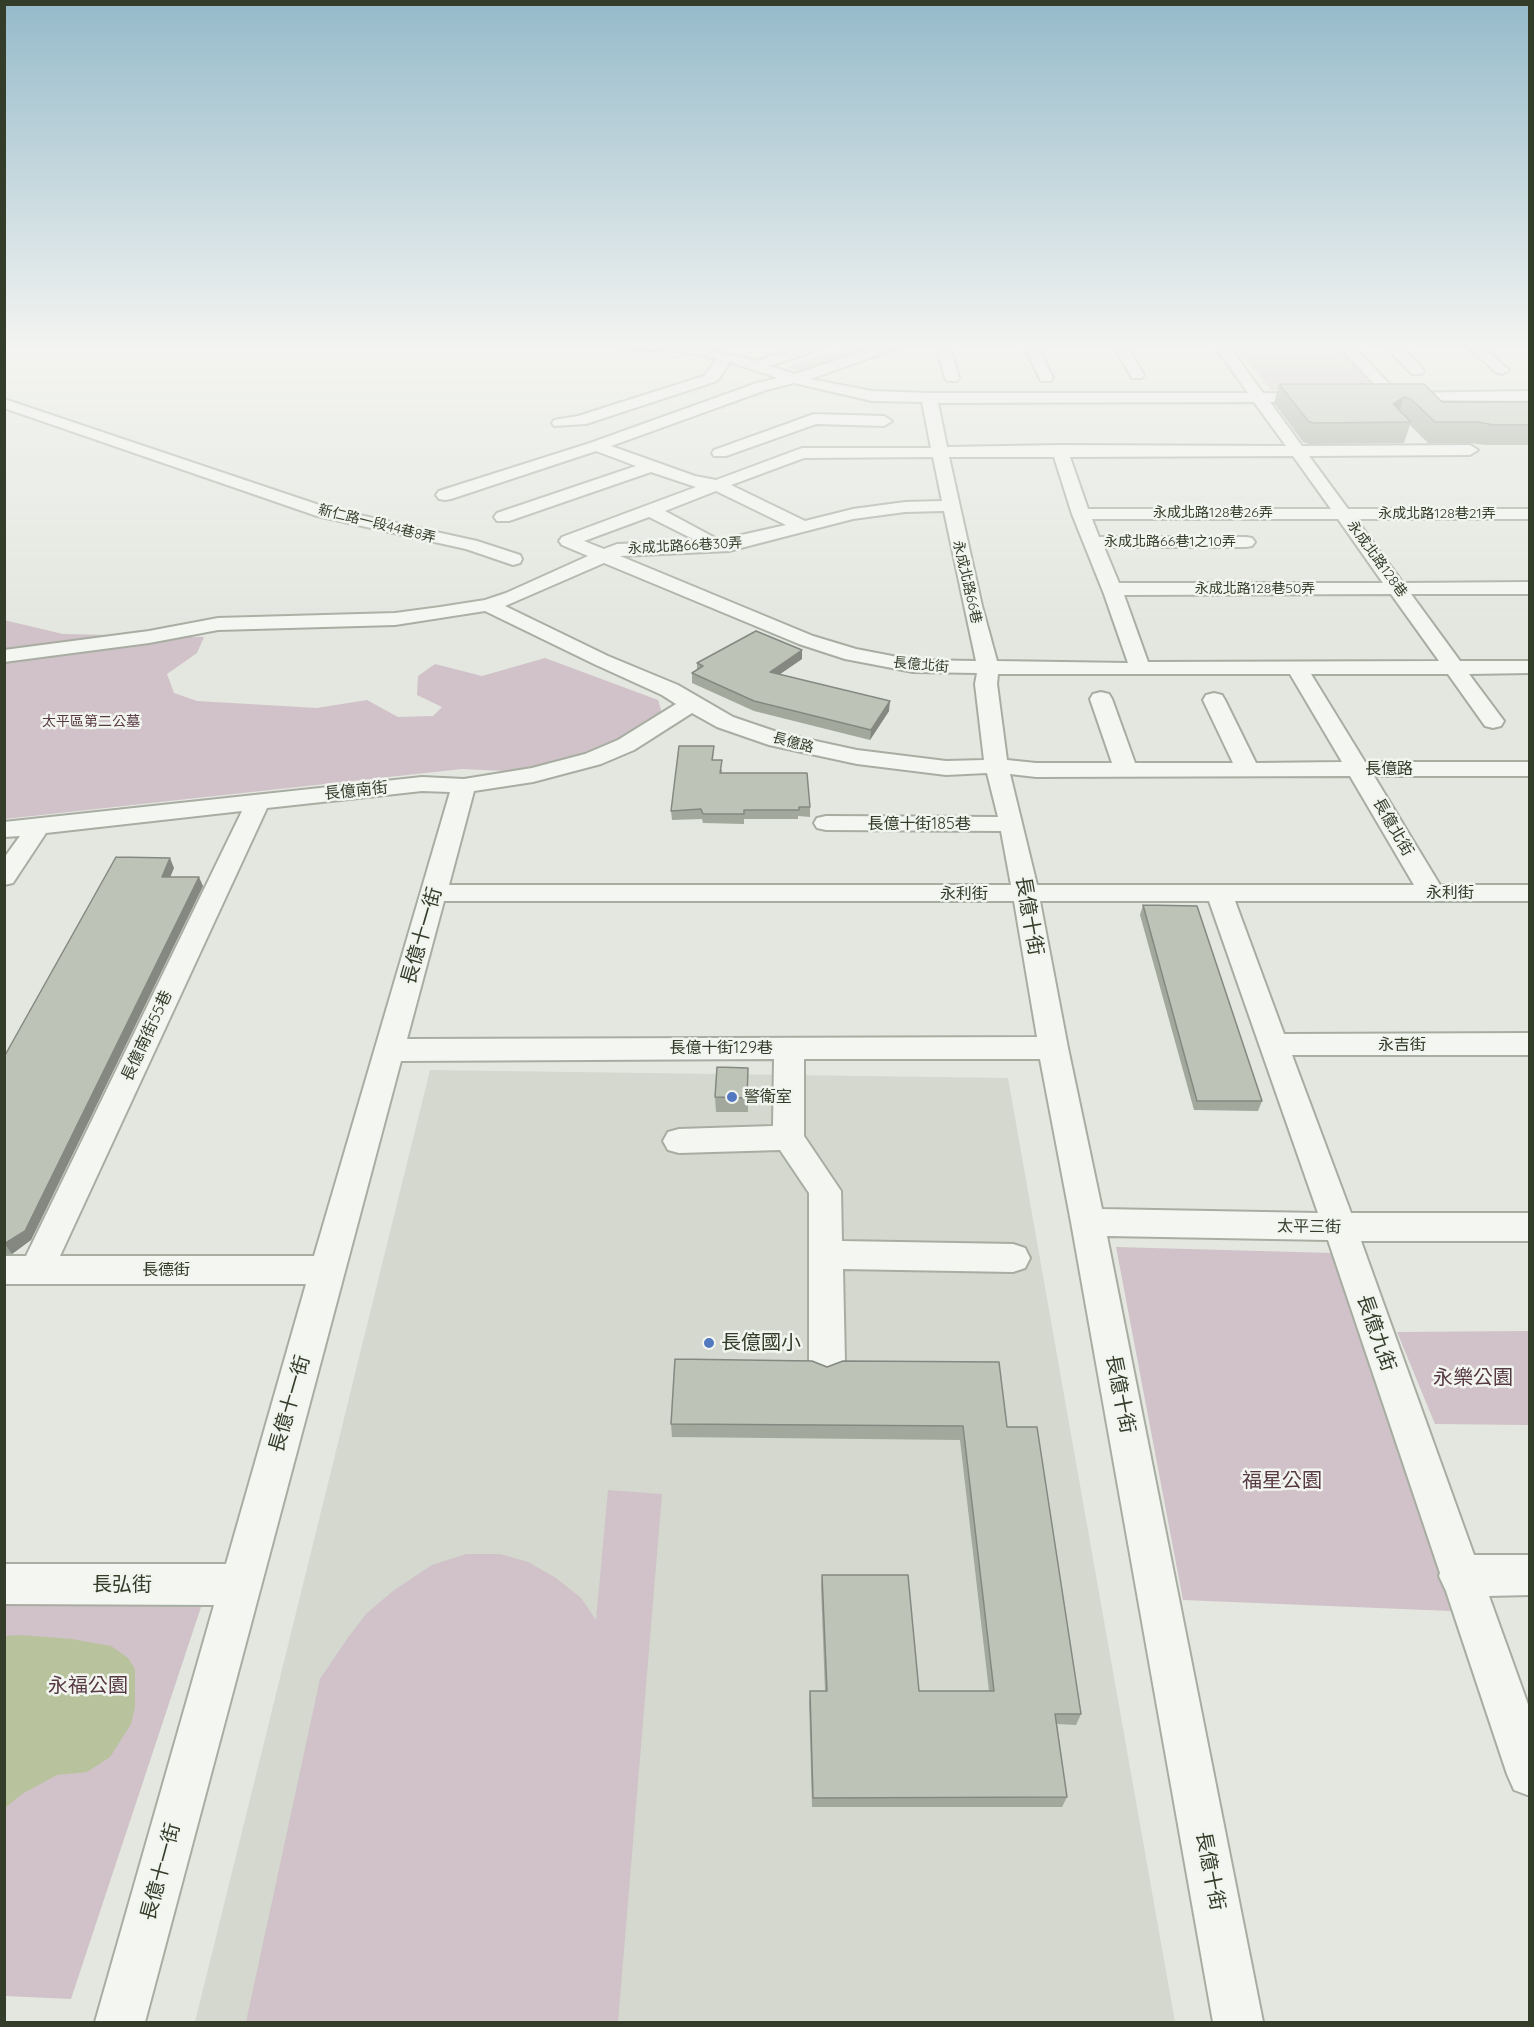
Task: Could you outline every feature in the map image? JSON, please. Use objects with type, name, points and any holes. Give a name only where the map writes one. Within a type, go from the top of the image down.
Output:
[{"type":"street","name":"新仁路一段44巷8弄","points":[[111,440],[323,512],[471,545],[513,559]]},
{"type":"street","points":[[445,495],[614,440]]},
{"type":"street","points":[[720,453],[756,440]]},
{"type":"street","points":[[789,440],[820,453]]},
{"type":"street","name":"永成北路66巷","points":[[939,440],[951,506],[988,668],[986,684],[996,766]]},
{"type":"street","name":"永成北路128巷","points":[[1291,440],[1493,721]]},
{"type":"street","points":[[1412,440],[1420,449]]},
{"type":"street","points":[[596,446],[692,481],[717,485],[804,527]]},
{"type":"street","points":[[650,510],[802,453],[941,450],[1470,450]]},
{"type":"street","name":"永成北路66巷1之10弄","points":[[1060,450],[1081,514],[1112,589],[1140,668]]},
{"type":"street","points":[[503,517],[652,466]]},
{"type":"street","name":"永成北路66巷30弄","points":[[4,656],[149,637],[218,624],[394,619],[488,605],[513,597],[617,550],[729,546],[853,514],[893,508],[951,506]]},
{"type":"street","name":"永成北路66巷30弄","points":[[650,510],[711,541]]},
{"type":"street","name":"長億北街","points":[[650,510],[568,541],[834,650],[913,666],[988,668],[1530,667]]},
{"type":"street","name":"永成北路128巷26弄","points":[[1081,514],[1344,514]]},
{"type":"street","name":"永成北路128巷21弄","points":[[1344,514],[1530,514]]},
{"type":"street","name":"永成北路66巷1之10弄","points":[[1093,542],[1246,542]]},
{"type":"street","name":"永成北路128巷50弄","points":[[1112,589],[1530,588]]},
{"type":"street","name":"長億路","points":[[488,605],[601,660],[670,690],[725,722],[777,740],[818,750],[895,763],[946,768],[996,766],[1036,770],[1530,769]]},
{"type":"street","name":"長億北街","points":[[1297,668],[1432,893]]},
{"type":"street","points":[[1101,699],[1126,770]]},
{"type":"street","points":[[1214,700],[1248,770]]},
{"type":"street","name":"長億南街","points":[[4,830],[422,784],[464,786],[533,776],[593,759],[626,745],[691,704]]},
{"type":"street","name":"長億十街","points":[[996,766],[1026,893],[1053,1047],[1238,2022]]},
{"type":"street","name":"長億十一街","points":[[120,2022],[327,1270],[464,786]]},
{"type":"street","name":"長億南街55巷","points":[[20,1270],[258,802]]},
{"type":"street","name":"長億十街185巷","points":[[826,823],[1011,824]]},
{"type":"street","points":[[4,877],[38,826]]},
{"type":"street","name":"永利街","points":[[434,893],[1530,893]]},
{"type":"street","name":"長億九街","points":[[1219,894],[1340,1227],[1459,1576],[1530,1774]]},
{"type":"street","name":"永吉街","points":[[1275,1045],[1530,1044]]},
{"type":"street","name":"長億十街129巷","points":[[389,1050],[1053,1047]]},
{"type":"street","points":[[789,1048],[788,1138],[825,1191],[826,1363]]},
{"type":"street","points":[[679,1141],[788,1138]]},
{"type":"street","name":"太平三街","points":[[1088,1222],[1340,1227],[1530,1227]]},
{"type":"street","points":[[827,1255],[1013,1258]]},
{"type":"street","name":"長德街","points":[[20,1270],[327,1270]]},
{"type":"street","points":[[1459,1576],[1530,1575]]},
{"type":"street","name":"長弘街","points":[[4,1584],[240,1585]]},
{"type":"shaded area","name":"長億國小","points":[[430,1070],[1008,1078],[1175,2022],[195,2022]]},
{"type":"shaded area","points":[[5,1636],[72,1639],[111,1646],[128,1658],[135,1669],[135,1707],[131,1724],[110,1757],[87,1772],[57,1775],[22,1794],[5,1808]]},
{"type":"green space","name":"太平區第二公墓","points":[[4,620],[63,634],[204,637],[197,653],[167,674],[174,693],[197,701],[317,708],[367,700],[398,717],[433,716],[442,707],[417,695],[418,676],[435,664],[482,676],[545,658],[658,700],[662,713],[623,738],[569,762],[527,772],[462,769],[5,819]]},
{"type":"green space","name":"福星公園","points":[[1116,1247],[1333,1253],[1451,1611],[1183,1600]]},
{"type":"green space","name":"永樂公園","points":[[1529,1331],[1529,1425],[1435,1424],[1397,1332]]},
{"type":"green space","points":[[608,1490],[662,1494],[618,2022],[246,2022],[320,1679],[349,1636],[367,1613],[393,1591],[432,1565],[466,1554],[500,1554],[528,1562],[556,1578],[581,1598],[596,1620]]},
{"type":"green space","name":"永福公園","points":[[4,1599],[201,1607],[71,1999],[5,1996]]},
{"type":"building","points":[[756,631],[802,650],[770,672],[890,701],[871,730],[754,701],[692,673],[703,666],[697,663]]},
{"type":"building","points":[[679,746],[714,746],[712,760],[722,760],[720,773],[807,773],[810,807],[799,807],[799,810],[744,810],[744,814],[703,814],[701,809],[671,811]]},
{"type":"building","points":[[116,857],[170,858],[162,877],[199,877],[25,1231],[4,1244],[4,1057]]},
{"type":"building","points":[[1143,905],[1197,906],[1262,1101],[1197,1101]]},
{"type":"building","points":[[717,1067],[748,1068],[747,1098],[715,1097]]},
{"type":"building","points":[[675,1359],[812,1361],[827,1367],[843,1361],[999,1362],[1007,1427],[1037,1427],[1081,1714],[1055,1714],[1067,1797],[813,1798],[810,1691],[827,1691],[822,1575],[908,1575],[919,1691],[994,1691],[963,1426],[671,1424]]},
{"type":"place","name":"警衛室","points":[[732,1097]]},
{"type":"place","name":"長億國小","points":[[709,1343]]}]
